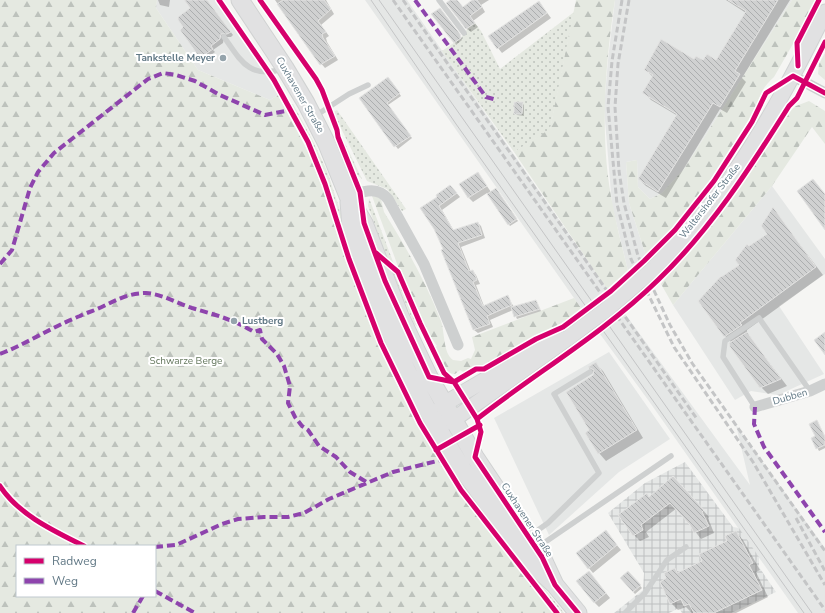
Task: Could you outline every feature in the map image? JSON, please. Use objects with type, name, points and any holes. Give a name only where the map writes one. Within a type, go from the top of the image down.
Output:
[{"type":"main road","name":"Cuxhavener Straße","points":[[240,0],[285,68],[314,117],[335,161],[348,196],[364,223],[400,316],[444,404],[496,490],[542,557],[555,585]]},
{"type":"main road","name":"Waltershofer Straße","points":[[454,420],[607,310],[651,271],[678,243],[732,176],[793,76],[825,12]]},
{"type":"main road","name":"Cuxhavener Straße","points":[[348,196],[351,227],[377,301],[407,371],[434,422],[463,470],[533,565],[555,585],[578,613]]},
{"type":"main road","name":"Waltershofer Straße","points":[[444,404],[536,350],[568,338]]},
{"type":"main road","points":[[444,404],[436,414],[434,422],[442,424],[454,420]]},
{"type":"street","points":[[793,76],[825,93]]},
{"type":"street","points":[[348,196],[372,190],[380,192],[388,199],[424,264],[458,345]]},
{"type":"street","name":"Dubben","points":[[755,407],[810,391],[825,384]]},
{"type":"lane","points":[[439,0],[464,33]]},
{"type":"lane","points":[[224,37],[245,66],[268,73],[285,68]]},
{"type":"lane","points":[[314,117],[349,94],[368,85]]},
{"type":"lane","points":[[755,407],[723,357],[725,341],[759,318],[810,391]]},
{"type":"lane","points":[[532,543],[548,523],[599,473],[554,394],[590,372]]},
{"type":"lane","points":[[532,543],[671,456]]},
{"type":"lane","points":[[625,613],[645,593],[667,560],[686,547]]},
{"type":"shaded area","name":"Tankstelle Meyer","points":[[157,0],[216,0],[249,47],[278,95],[270,100],[198,70],[156,8]]},
{"type":"shaded area","points":[[365,0],[407,0],[607,289],[750,485],[736,425],[825,548],[825,613],[798,613],[651,404],[581,308]]},
{"type":"shaded area","points":[[615,0],[792,0],[684,169],[662,193],[650,199],[638,187],[637,160],[626,162],[629,203],[646,256],[628,271],[612,205],[604,108]]},
{"type":"shaded area","points":[[772,186],[825,259],[825,274],[779,306],[824,374],[778,395],[751,391],[735,400],[673,305]]},
{"type":"shaded area","points":[[609,352],[670,439],[619,472],[549,535],[494,418]]},
{"type":"shaded area","points":[[685,462],[733,527],[739,528],[759,557],[759,567],[776,592],[731,613],[682,613],[679,608],[669,613],[614,613],[643,590],[644,573],[608,513],[645,483]]},
{"type":"green space","name":"Schwarze Berge","points":[[0,0],[157,0],[156,8],[198,70],[270,100],[278,95],[314,163],[367,313],[391,369],[444,470],[456,489],[555,613],[0,613]]},
{"type":"green space","points":[[576,0],[615,0],[606,76],[606,156],[613,206],[628,271],[607,289],[514,152],[550,129]]},
{"type":"green space","points":[[792,0],[818,0],[774,77],[764,89],[760,96],[759,104],[733,148],[686,213],[646,256],[629,203],[626,162],[637,160],[638,187],[650,199],[662,193],[684,169]]},
{"type":"green space","points":[[574,12],[550,130],[514,152],[442,51],[461,38],[468,28],[475,23],[481,31],[500,69]]},
{"type":"green space","points":[[825,53],[825,80],[818,74],[819,64]]},
{"type":"green space","points":[[809,101],[825,111],[825,144],[812,127],[772,186],[673,305],[661,284],[735,195],[788,113],[796,106]]},
{"type":"green space","points":[[290,104],[293,104],[327,171],[365,286],[438,442],[434,442],[387,346],[363,287],[320,163]]},
{"type":"green space","points":[[337,110],[406,209],[402,211],[387,189],[367,181],[333,112]]},
{"type":"green space","points":[[341,135],[362,179],[356,174],[339,136]]},
{"type":"green space","points":[[372,196],[376,196],[381,199],[384,212],[422,279],[441,321],[447,353],[453,360],[461,361],[468,358],[471,359],[475,350],[472,337],[574,298],[581,308],[577,314],[566,322],[534,337],[484,368],[475,368],[465,373],[460,370],[455,374],[447,373],[434,348],[437,346],[429,334],[427,335],[406,288]]},
{"type":"green space","points":[[369,198],[395,267],[388,261],[368,206]]},
{"type":"green space","points":[[391,268],[397,274],[421,330],[414,324]]},
{"type":"green space","points":[[483,513],[498,529],[564,613],[559,613],[481,515]]},
{"type":"building","points":[[184,0],[207,0],[231,32],[221,34],[220,39],[211,46],[213,49],[200,58],[180,30],[183,27],[178,20],[178,17],[190,8]]},
{"type":"building","points":[[283,0],[324,0],[331,9],[318,21],[326,32],[322,34],[323,38],[335,56],[320,65],[277,4]]},
{"type":"building","points":[[450,0],[457,0],[463,7],[472,0],[477,0],[482,7],[470,16],[475,23],[466,29],[446,3]]},
{"type":"building","points":[[728,0],[778,0],[735,71],[740,74],[720,107],[713,103],[658,192],[638,179],[677,114],[642,93],[653,75],[644,70],[661,39],[694,59],[696,56],[703,60],[707,54],[716,60],[746,11]]},
{"type":"building","points":[[539,1],[547,13],[497,49],[488,36]]},
{"type":"building","points":[[440,8],[460,34],[461,38],[454,43],[431,14]]},
{"type":"building","points":[[388,77],[400,93],[387,103],[411,136],[394,147],[359,98]]},
{"type":"building","points":[[514,102],[523,102],[522,114],[514,114]]},
{"type":"building","points":[[478,172],[487,186],[468,198],[459,184]]},
{"type":"building","points":[[813,179],[825,194],[825,230],[797,191]]},
{"type":"building","points":[[450,185],[457,193],[439,206],[453,230],[478,222],[482,235],[458,243],[469,271],[473,270],[477,280],[473,282],[483,306],[508,295],[512,305],[487,316],[490,324],[473,330],[441,250],[443,249],[434,229],[420,208],[437,197],[436,195]]},
{"type":"building","points":[[496,188],[517,219],[508,225],[487,194]]},
{"type":"building","points":[[773,207],[816,267],[740,323],[742,325],[724,337],[698,301],[721,276],[739,265],[735,260],[747,244],[749,246],[767,234],[761,226]]},
{"type":"building","points":[[536,300],[540,309],[514,317],[511,307]]},
{"type":"building","points":[[747,332],[781,379],[760,388],[730,347],[729,343]]},
{"type":"building","points":[[825,332],[825,355],[814,340]]},
{"type":"building","points":[[596,362],[637,430],[598,454],[585,433],[589,430],[566,392],[593,375],[594,370],[588,367]]},
{"type":"building","points":[[817,420],[825,437],[825,445],[816,449],[811,438],[815,436],[809,424]]},
{"type":"building","points":[[673,476],[704,510],[702,512],[709,526],[694,533],[690,525],[670,503],[641,525],[643,530],[633,536],[618,515],[647,493],[649,497]]},
{"type":"building","points":[[606,530],[617,545],[588,569],[576,553]]},
{"type":"building","points":[[736,531],[753,563],[749,565],[762,590],[714,613],[694,613],[689,604],[684,606],[681,599],[670,604],[660,582],[666,578],[664,573],[675,568],[677,573],[702,561],[699,554],[727,541],[725,536]]},
{"type":"building","points":[[589,571],[606,593],[594,603],[576,581]]},
{"type":"building","points":[[628,571],[641,585],[633,592],[620,578]]},
{"type":"tram line","points":[[371,0],[456,124],[804,613]]},
{"type":"tram line","points":[[379,0],[812,613]]},
{"type":"railway","points":[[393,0],[825,610]]},
{"type":"railway","points":[[403,0],[697,419]]},
{"type":"railway","points":[[622,0],[612,61],[608,107],[617,204],[631,259],[674,347],[753,462],[825,585]]},
{"type":"railway","points":[[629,0],[618,64],[615,107],[619,171],[624,203],[638,256],[670,325],[692,363],[825,551]]},
{"type":"railway","points":[[796,518],[825,571]]},
{"type":"marked path","points":[[415,0],[486,97],[497,100]]},
{"type":"marked path","points":[[0,264],[12,250],[30,188],[38,172],[54,153],[148,79],[163,73],[176,75],[195,81],[220,95],[265,115],[290,110]]},
{"type":"marked path","points":[[0,354],[120,298],[139,293],[158,295],[232,321],[254,332],[260,330],[262,339],[277,354],[284,366],[290,386],[288,403],[295,417],[302,426],[308,430],[319,446],[336,457],[350,472],[368,483]]},
{"type":"marked path","points":[[755,407],[754,424],[764,447],[825,532]]},
{"type":"marked path","points":[[156,547],[176,545],[222,524],[238,519],[288,517],[304,513],[329,499],[393,472],[441,460]]},
{"type":"marked path","points":[[156,592],[195,613]]},
{"type":"marked path","points":[[133,613],[142,597]]},
{"type":"cycle path","points":[[219,0],[274,80],[308,142],[325,184],[349,259],[381,343],[420,423],[461,490],[557,613]]},
{"type":"cycle path","points":[[260,0],[316,79],[322,90],[337,130],[338,137],[360,192],[364,223],[385,281],[429,377],[454,382],[476,369],[484,369],[536,339],[563,327],[611,291],[644,261],[675,230],[714,181],[752,122],[766,93],[793,76],[825,93]]},
{"type":"cycle path","points":[[798,66],[797,43],[819,0]]},
{"type":"cycle path","points":[[477,419],[593,335],[637,299],[677,260],[729,197],[789,106],[797,98],[825,42]]},
{"type":"cycle path","points":[[376,253],[398,272],[444,373],[454,382],[477,419],[481,432],[475,457],[542,557],[555,585],[578,613]]},
{"type":"cycle path","points":[[436,450],[480,425]]},
{"type":"cycle path","points":[[0,486],[17,506],[27,514],[49,528],[82,545]]},
{"type":"place","name":"Tankstelle Meyer","points":[[223,58]]},
{"type":"place","name":"Lustberg","points":[[234,321]]}]
